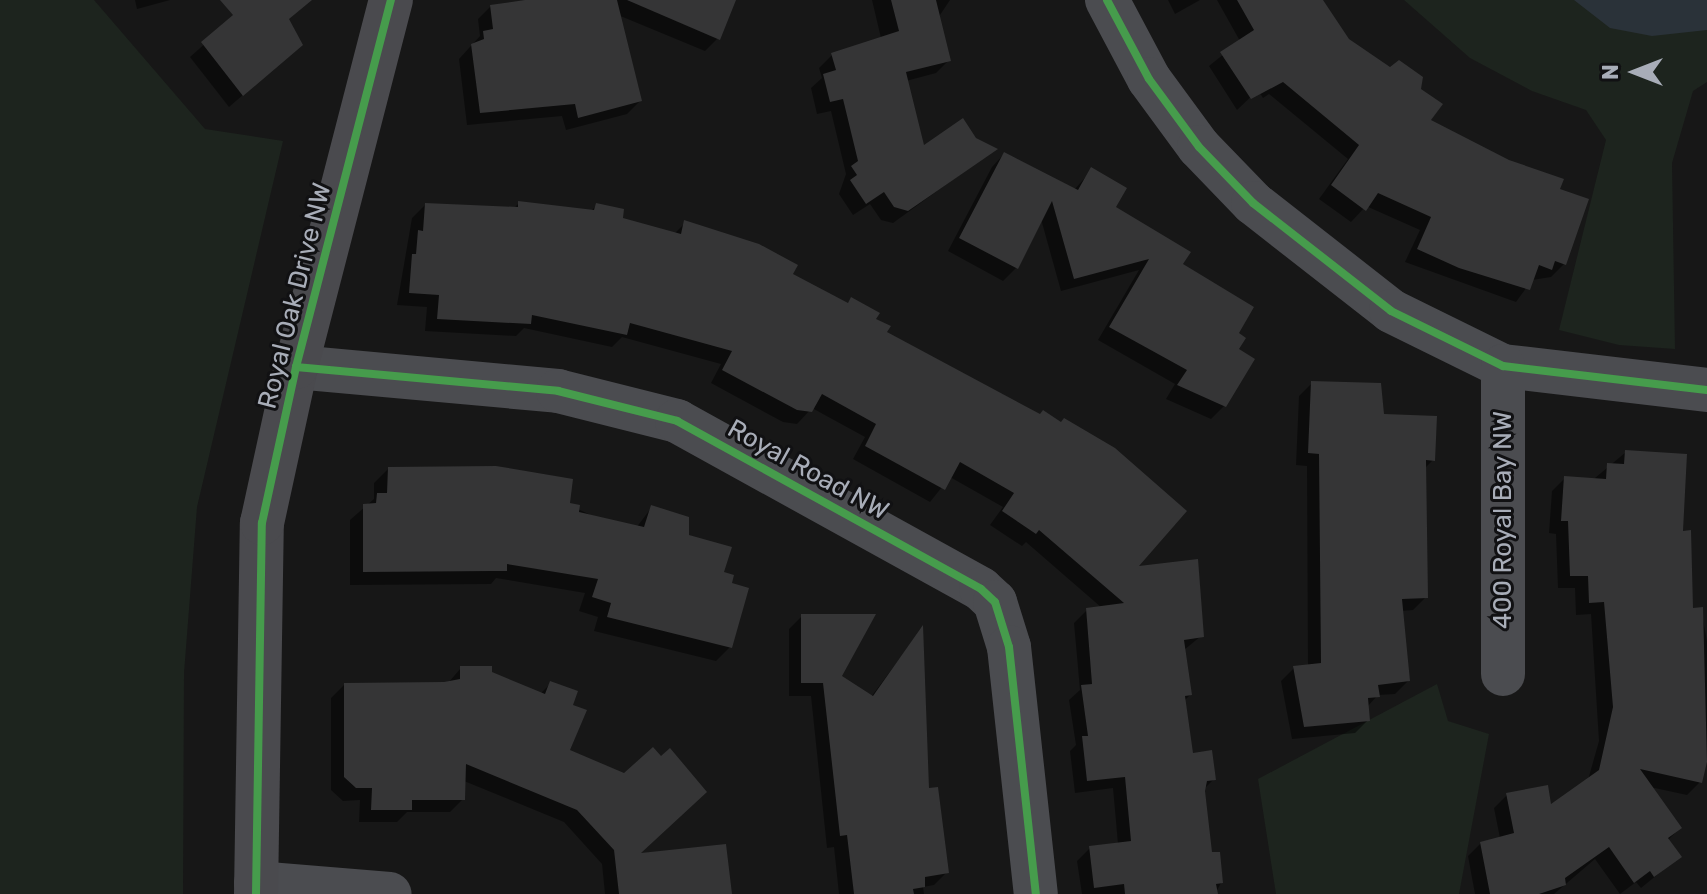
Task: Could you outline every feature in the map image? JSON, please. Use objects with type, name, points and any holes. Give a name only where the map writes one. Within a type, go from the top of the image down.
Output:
[{"type":"street","name":"Royal Oak Drive NW","points":[[256,888],[262,523],[296,367],[391,0]]},
{"type":"street","points":[[1107,0],[1149,79],[1199,147],[1253,203],[1391,311],[1503,366],[1707,390]]},
{"type":"street","name":"400 Royal Bay NW","points":[[1503,366],[1503,674]]},
{"type":"street","name":"Royal Road NW","points":[[296,367],[558,391],[677,421],[981,589],[995,602],[1009,647],[1036,894]]},
{"type":"street","points":[[256,888],[390,894]]},
{"type":"shaded area","points":[[0,0],[94,0],[205,129],[283,141],[197,507],[184,673],[183,894],[0,894]]},
{"type":"shaded area","points":[[1404,0],[1707,0],[1707,82],[1693,91],[1672,163],[1675,349],[1619,345],[1559,330],[1606,140],[1586,110],[1532,91],[1470,58]]},
{"type":"shaded area","points":[[1574,0],[1707,0],[1707,30],[1652,36],[1610,28]]},
{"type":"shaded area","points":[[1437,684],[1448,721],[1489,734],[1459,894],[1276,894],[1258,779]]},
{"type":"building","points":[[220,0],[312,0],[289,19],[303,45],[243,96],[201,42],[233,15]]},
{"type":"building","points":[[525,0],[617,0],[642,101],[578,118],[575,104],[480,113],[471,44],[484,39],[483,31],[493,29],[490,5]]},
{"type":"building","points":[[627,0],[736,0],[720,40]]},
{"type":"building","points":[[891,0],[936,0],[951,61],[906,72],[924,145],[963,118],[976,138],[998,149],[908,211],[894,207],[884,192],[866,204],[850,180],[857,175],[851,166],[858,161],[843,99],[830,102],[823,74],[836,70],[831,53],[899,31]]},
{"type":"building","points":[[1237,0],[1323,0],[1349,39],[1390,67],[1399,60],[1423,77],[1421,89],[1443,104],[1431,120],[1509,160],[1564,179],[1560,189],[1589,199],[1566,265],[1555,261],[1552,270],[1539,265],[1530,290],[1459,268],[1417,249],[1431,217],[1378,193],[1366,211],[1331,185],[1359,145],[1283,82],[1251,99],[1220,52],[1254,30]]},
{"type":"building","points":[[1004,152],[1078,190],[1091,167],[1127,188],[1116,207],[1191,252],[1183,264],[1254,307],[1239,333],[1246,338],[1239,349],[1255,359],[1226,407],[1177,385],[1187,370],[1109,327],[1149,259],[1074,279],[1052,201],[1018,269],[959,238]]},
{"type":"building","points":[[518,201],[594,210],[596,203],[624,209],[623,218],[681,234],[684,220],[759,244],[798,265],[793,274],[848,303],[851,297],[880,313],[876,319],[891,326],[887,332],[1040,414],[1043,410],[1061,422],[1064,418],[1115,448],[1187,511],[1139,566],[1198,559],[1204,637],[1184,640],[1192,695],[1185,696],[1193,753],[1212,750],[1216,780],[1207,781],[1205,791],[1212,852],[1220,852],[1223,883],[1216,884],[1218,894],[1125,894],[1124,884],[1094,888],[1089,846],[1131,841],[1125,777],[1087,781],[1082,736],[1088,736],[1081,685],[1092,684],[1086,608],[1124,603],[1039,530],[1036,534],[1002,511],[1014,493],[960,462],[945,490],[865,446],[876,424],[822,394],[812,412],[797,410],[722,370],[732,351],[630,323],[627,335],[532,315],[531,324],[437,319],[439,295],[409,293],[412,254],[416,254],[418,230],[423,231],[425,203],[518,207]]},
{"type":"building","points":[[1311,381],[1381,383],[1384,414],[1437,416],[1435,461],[1426,460],[1428,598],[1402,599],[1410,681],[1378,685],[1380,697],[1368,698],[1370,721],[1304,727],[1293,666],[1321,663],[1319,454],[1308,453]]},
{"type":"building","points":[[1625,450],[1687,454],[1683,531],[1691,530],[1693,608],[1703,607],[1707,762],[1702,783],[1640,769],[1682,828],[1668,838],[1682,857],[1654,877],[1650,871],[1634,883],[1609,847],[1565,878],[1566,885],[1539,894],[1490,894],[1480,842],[1514,833],[1506,793],[1548,785],[1551,804],[1599,770],[1613,707],[1604,602],[1589,603],[1588,576],[1570,576],[1568,521],[1561,521],[1564,476],[1606,479],[1607,463],[1624,464]]},
{"type":"building","points":[[496,466],[573,479],[570,503],[580,505],[579,512],[644,527],[651,505],[689,517],[689,535],[732,547],[724,572],[734,575],[732,583],[749,588],[732,648],[607,617],[611,603],[592,597],[598,579],[507,564],[507,571],[363,572],[363,504],[376,503],[377,493],[387,493],[388,467]]},
{"type":"building","points":[[801,614],[876,614],[842,676],[873,696],[923,625],[929,788],[938,787],[949,873],[925,877],[925,887],[913,889],[914,894],[854,894],[847,835],[840,836],[823,683],[801,683]]},
{"type":"building","points":[[460,666],[492,666],[492,672],[545,694],[550,681],[578,691],[573,705],[587,710],[570,750],[624,773],[653,747],[661,756],[670,748],[707,792],[641,853],[726,844],[732,894],[619,894],[614,850],[577,810],[466,764],[465,800],[412,800],[412,810],[371,810],[372,788],[356,788],[344,777],[344,683],[444,682],[460,679]]},
{"type":"cycle path","points":[[256,894],[262,523],[296,367],[391,0]]},
{"type":"cycle path","points":[[1107,0],[1149,79],[1199,147],[1253,203],[1391,311],[1503,366],[1707,390]]},
{"type":"cycle path","points":[[296,367],[558,391],[677,421],[981,589],[995,602],[1009,647],[1036,894]]}]
